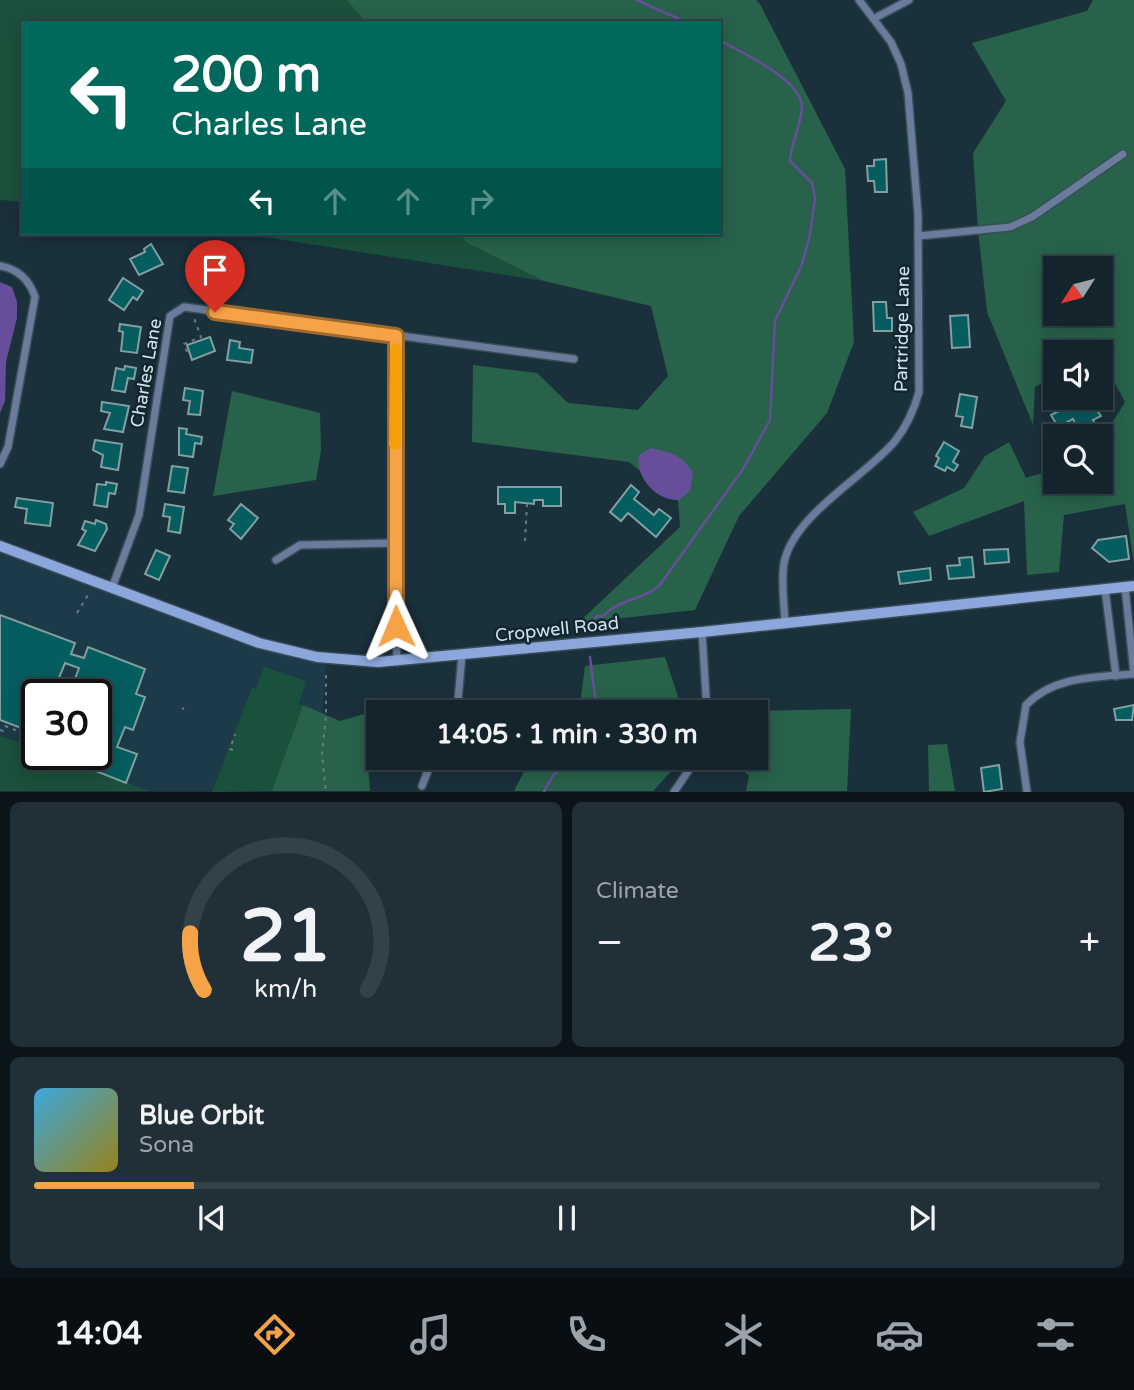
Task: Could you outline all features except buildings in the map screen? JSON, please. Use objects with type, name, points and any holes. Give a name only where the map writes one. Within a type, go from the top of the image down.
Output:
[{"type":"street","name":"Partridge Lane","points":[[785,622],[784,565],[797,536],[811,518],[886,451],[913,411],[919,393],[918,236],[908,93],[901,64],[875,18],[859,0]]},
{"type":"street","points":[[875,18],[909,0]]},
{"type":"street","points":[[918,236],[1010,227],[1032,217],[1123,154]]},
{"type":"street","points":[[0,266],[18,272],[32,288],[35,297],[8,447],[0,464]]},
{"type":"street","name":"Charles Lane","points":[[112,588],[139,515],[170,316],[176,310],[184,307],[574,359]]},
{"type":"street","points":[[396,336],[394,543],[397,662]]},
{"type":"street","points":[[276,560],[300,545],[394,543]]},
{"type":"street","name":"Cropwell Road","points":[[0,546],[288,652],[346,661],[397,662],[462,656],[1129,587]]},
{"type":"street","points":[[1027,792],[1020,742],[1026,705],[1049,687],[1134,674],[1129,587]]},
{"type":"street","points":[[1105,589],[1116,676]]},
{"type":"street","points":[[702,632],[706,700]]},
{"type":"street","points":[[458,700],[462,656]]},
{"type":"street","points":[[422,786],[428,770]]},
{"type":"street","points":[[674,792],[690,770]]},
{"type":"path","points":[[187,352],[184,344],[201,337],[193,317]]},
{"type":"path","points":[[525,541],[527,504]]},
{"type":"path","points":[[77,613],[88,595]]},
{"type":"path","points":[[326,675],[322,754],[326,792]]},
{"type":"path","points":[[0,730],[3,731],[5,726],[21,732]]},
{"type":"path","points":[[233,750],[230,748],[235,734]]},
{"type":"shaded area","points":[[0,282],[12,287],[17,302],[17,318],[6,362],[5,401],[0,413]]},
{"type":"shaded area","points":[[651,448],[680,458],[693,473],[690,491],[679,500],[655,492],[644,479],[640,471],[639,455]]},
{"type":"shaded area","points":[[0,546],[199,621],[327,658],[316,791],[0,791]]},
{"type":"green space","points":[[0,0],[347,0],[364,17],[365,21],[21,21],[21,202],[0,200]]},
{"type":"green space","points":[[347,0],[756,0],[760,4],[845,169],[854,342],[827,413],[739,516],[695,610],[578,623],[680,527],[678,501],[629,462],[472,442],[473,365],[537,373],[568,403],[638,410],[668,376],[651,306],[544,281],[467,243],[460,235],[721,235],[721,21],[364,21]]},
{"type":"green space","points":[[1093,0],[1134,0],[1134,564],[1125,504],[1064,515],[1059,572],[1027,575],[1024,501],[929,536],[913,512],[964,488],[985,456],[1009,442],[1026,478],[1043,473],[1043,494],[1113,494],[1111,424],[1125,402],[1113,380],[1113,340],[1043,340],[1043,383],[1035,387],[1033,425],[987,312],[973,153],[1006,101],[972,43],[1087,11]]},
{"type":"green space","points":[[253,235],[460,235],[467,243],[544,281]]},
{"type":"green space","points":[[232,391],[320,413],[321,451],[316,480],[213,496]]},
{"type":"green space","points":[[665,657],[679,700],[581,700],[585,666]]},
{"type":"green space","points":[[264,667],[306,681],[299,704],[303,705],[272,791],[212,792],[252,688],[256,689]]},
{"type":"green space","points":[[303,705],[340,721],[364,714],[366,770],[368,770],[370,791],[272,791]]},
{"type":"green space","points":[[851,709],[847,791],[746,791],[749,776],[743,770],[768,770],[768,711]]},
{"type":"green space","points":[[0,736],[21,743],[21,770],[93,770],[149,791],[0,791]]},
{"type":"green space","points":[[947,744],[955,791],[929,791],[928,745]]},
{"type":"green space","points":[[525,770],[672,770],[653,791],[514,791]]},
{"type":"waterway","points":[[637,0],[684,21]]},
{"type":"waterway","points":[[589,628],[596,616],[604,616],[615,607],[659,586],[743,469],[770,420],[775,321],[802,264],[815,198],[812,183],[790,161],[802,107],[799,97],[782,77],[721,41]]},
{"type":"waterway","points":[[590,657],[595,700]]},
{"type":"waterway","points":[[544,792],[559,770]]},
{"type":"slow traffic","points":[[395,444],[396,349]]},
{"type":"route","points":[[215,312],[396,336],[396,626]]}]
